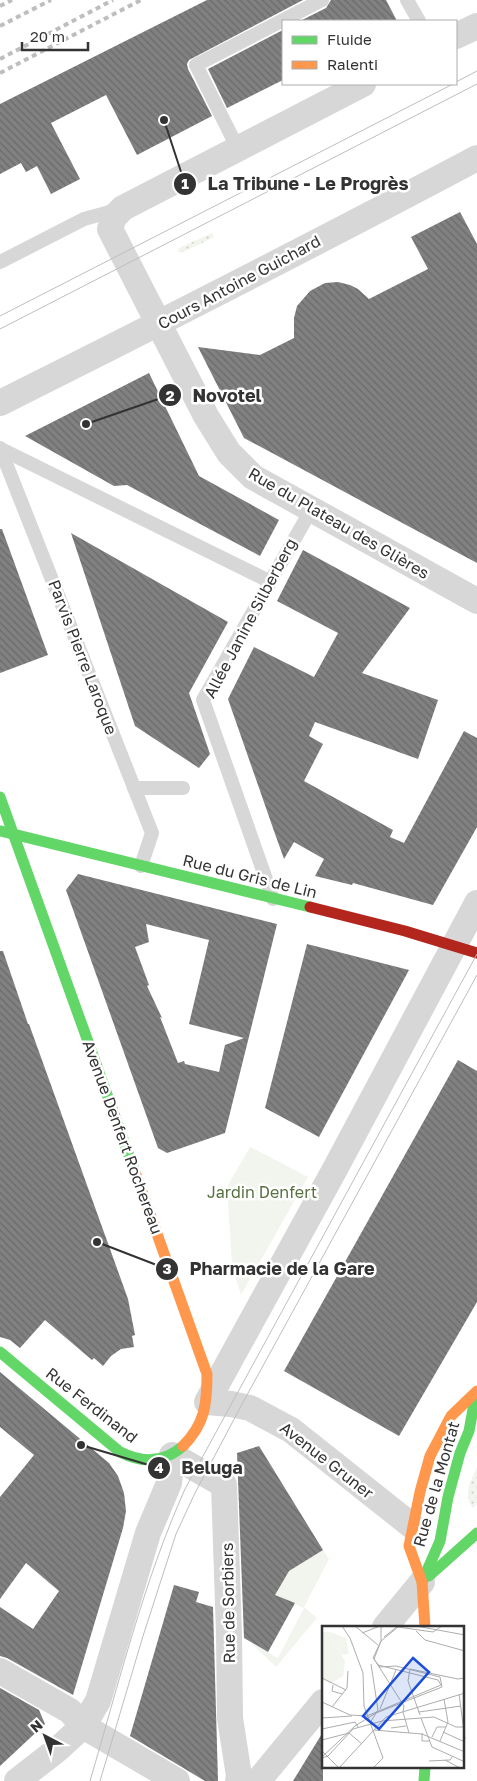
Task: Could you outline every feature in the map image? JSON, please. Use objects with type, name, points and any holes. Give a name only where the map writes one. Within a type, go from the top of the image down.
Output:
[{"type":"main road","name":"Avenue Denfert Rochereau","points":[[0,798],[207,1374],[207,1402],[199,1428],[186,1444],[172,1454]]},
{"type":"main road","name":"Rue du Gris de Lin","points":[[0,831],[466,949]]},
{"type":"main road","name":"Rue Ferdinand","points":[[0,1352],[120,1452],[134,1458],[154,1460],[172,1454]]},
{"type":"main road","name":"Rue de la Montat","points":[[422,1582],[409,1546],[424,1475],[430,1456],[450,1416],[476,1392]]},
{"type":"main road","name":"Rue de la Montat","points":[[422,1582],[440,1541],[448,1498],[460,1453],[469,1431],[476,1392]]},
{"type":"main road","points":[[424,1626],[422,1582],[477,1533]]},
{"type":"main road","points":[[424,1781],[425,1768]]},
{"type":"street","points":[[457,36],[477,26]]},
{"type":"street","points":[[123,208],[361,85]]},
{"type":"street","name":"Cours Antoine Guichard","points":[[0,403],[159,324],[477,158]]},
{"type":"street","name":"Rue du Plateau des Glières","points":[[123,208],[114,217],[110,229],[206,416],[229,453],[253,477],[477,601]]},
{"type":"street","points":[[207,1402],[466,949],[477,903]]},
{"type":"street","name":"Avenue Gruner","points":[[207,1402],[250,1408],[283,1424],[312,1445],[412,1526]]},
{"type":"street","points":[[17,1781],[84,1726],[98,1701],[148,1532],[169,1484],[172,1454]]},
{"type":"street","name":"Rue de Sorbiers","points":[[172,1454],[224,1485],[230,1718],[239,1776],[238,1781]]},
{"type":"street","points":[[386,1626],[422,1582]]},
{"type":"street","points":[[0,1671],[70,1711],[84,1726],[177,1781]]},
{"type":"street","points":[[258,1781],[322,1703]]},
{"type":"lane","points":[[283,20],[322,0]]},
{"type":"lane","points":[[408,0],[418,20]]},
{"type":"lane","points":[[238,149],[196,65],[282,21]]},
{"type":"lane","points":[[0,262],[84,219],[123,208]]},
{"type":"lane","name":"Parvis Pierre Laroque","points":[[0,448],[269,581]]},
{"type":"lane","name":"Parvis Pierre Laroque","points":[[0,448],[152,833],[141,866]]},
{"type":"lane","name":"Allée Janine Silberberg","points":[[272,899],[203,700],[310,510]]},
{"type":"lane","points":[[134,788],[183,788]]},
{"type":"green space","points":[[212,233],[214,237],[183,252],[178,252],[179,248]]},
{"type":"green space","name":"Jardin Denfert","points":[[250,1147],[308,1177],[241,1295],[232,1266],[227,1187]]},
{"type":"green space","points":[[477,1468],[477,1504],[473,1508],[468,1499],[468,1493],[470,1483]]},
{"type":"green space","points":[[323,1550],[329,1559],[304,1607],[317,1618],[276,1667],[250,1642],[278,1658],[304,1608],[275,1595],[294,1560]]},
{"type":"building","points":[[207,0],[303,0],[189,60],[187,64],[188,69],[212,116],[137,155],[106,95],[51,123],[80,179],[51,194],[37,166],[26,172],[21,163],[0,174],[0,104]]},
{"type":"building","points":[[331,0],[386,0],[396,20],[302,20],[326,8]]},
{"type":"building","points":[[282,31],[282,80],[227,108],[208,69]]},
{"type":"building","points":[[460,212],[477,244],[477,563],[244,438],[198,347],[260,355],[294,338],[294,318],[297,306],[310,291],[325,283],[338,282],[350,285],[358,289],[369,299],[428,269],[411,237]]},
{"type":"building","points":[[149,373],[199,476],[279,520],[260,556],[127,485],[114,486],[25,436]]},
{"type":"building","points":[[0,529],[2,529],[48,655],[0,673]]},
{"type":"building","points":[[71,533],[228,622],[189,693],[210,754],[199,768],[135,726]]},
{"type":"building","points":[[303,550],[410,608],[362,673],[438,700],[418,759],[315,722],[309,736],[323,744],[304,781],[393,830],[390,837],[404,843],[464,731],[477,738],[477,827],[433,905],[353,883],[352,885],[315,876],[324,859],[294,842],[284,859],[228,699],[254,647],[314,677],[338,633],[277,601]]},
{"type":"building","points":[[78,874],[277,924],[225,1133],[167,1153],[158,1148],[66,890]],"holes":[[[146,924],[209,940],[189,1024],[244,1038],[225,1045],[219,1072],[185,1064],[184,1061],[178,1063],[160,1017],[162,1018],[147,986],[149,985],[135,947],[149,942]]]},
{"type":"building","points":[[307,944],[409,970],[319,1137],[265,1108]]},
{"type":"building","points":[[0,951],[3,951],[128,1299],[135,1335],[132,1336],[134,1347],[121,1349],[111,1356],[103,1366],[94,1358],[92,1360],[45,1320],[20,1348],[10,1340],[0,1337]]},
{"type":"building","points":[[458,1060],[477,1071],[477,1302],[399,1436],[284,1371]]},
{"type":"building","points":[[0,1372],[109,1463],[118,1476],[124,1493],[126,1511],[123,1528],[73,1695],[7,1658],[0,1656],[0,1607],[33,1629],[59,1591],[26,1563],[0,1599],[0,1497],[34,1455],[0,1427]]},
{"type":"building","points":[[259,1446],[323,1550],[289,1571],[275,1595],[295,1603],[268,1652],[244,1638],[237,1453]]},
{"type":"building","points":[[174,1585],[199,1592],[196,1602],[213,1607],[218,1781],[205,1781],[130,1736]]},
{"type":"building","points":[[0,1688],[39,1710],[45,1724],[0,1766]]},
{"type":"building","points":[[322,1734],[323,1781],[293,1781]]},
{"type":"tram line","points":[[457,81],[477,71]]},
{"type":"tram line","points":[[0,329],[477,84]]},
{"type":"tram line","points":[[0,316],[451,85]]},
{"type":"tram line","points":[[90,1781],[144,1597],[185,1489],[477,954]]},
{"type":"tram line","points":[[100,1781],[143,1636],[176,1534],[195,1493],[477,975]]},
{"type":"railway","points":[[0,6],[12,0]]},
{"type":"railway","points":[[0,26],[51,0]]},
{"type":"railway","points":[[0,59],[113,0]]},
{"type":"railway","points":[[0,73],[141,0]]},
{"type":"traffic: fast","points":[[0,797],[136,1175]]},
{"type":"traffic: fast","points":[[1,831],[310,907]]},
{"type":"traffic: fast","points":[[0,1352],[120,1452],[136,1458],[153,1460],[168,1456],[183,1446]]},
{"type":"traffic: fast","points":[[422,1582],[440,1541],[448,1497],[460,1453],[469,1431],[476,1393]]},
{"type":"traffic: fast","points":[[429,1576],[477,1533]]},
{"type":"traffic: fast","points":[[424,1781],[425,1768]]},
{"type":"traffic: slow","points":[[136,1175],[207,1374],[203,1413],[196,1430],[183,1446]]},
{"type":"traffic: slow","points":[[425,1626],[422,1582],[409,1546],[420,1492],[430,1456],[451,1416],[477,1391]]},
{"type":"traffic: jam","points":[[310,907],[405,931],[477,953]]},
{"type":"place","name":"La Tribune - Le Progrès","points":[[164,120]]},
{"type":"place","name":"Novotel","points":[[86,424]]},
{"type":"place","name":"Pharmacie de la Gare","points":[[97,1242]]},
{"type":"place","name":"Beluga","points":[[81,1445]]}]
